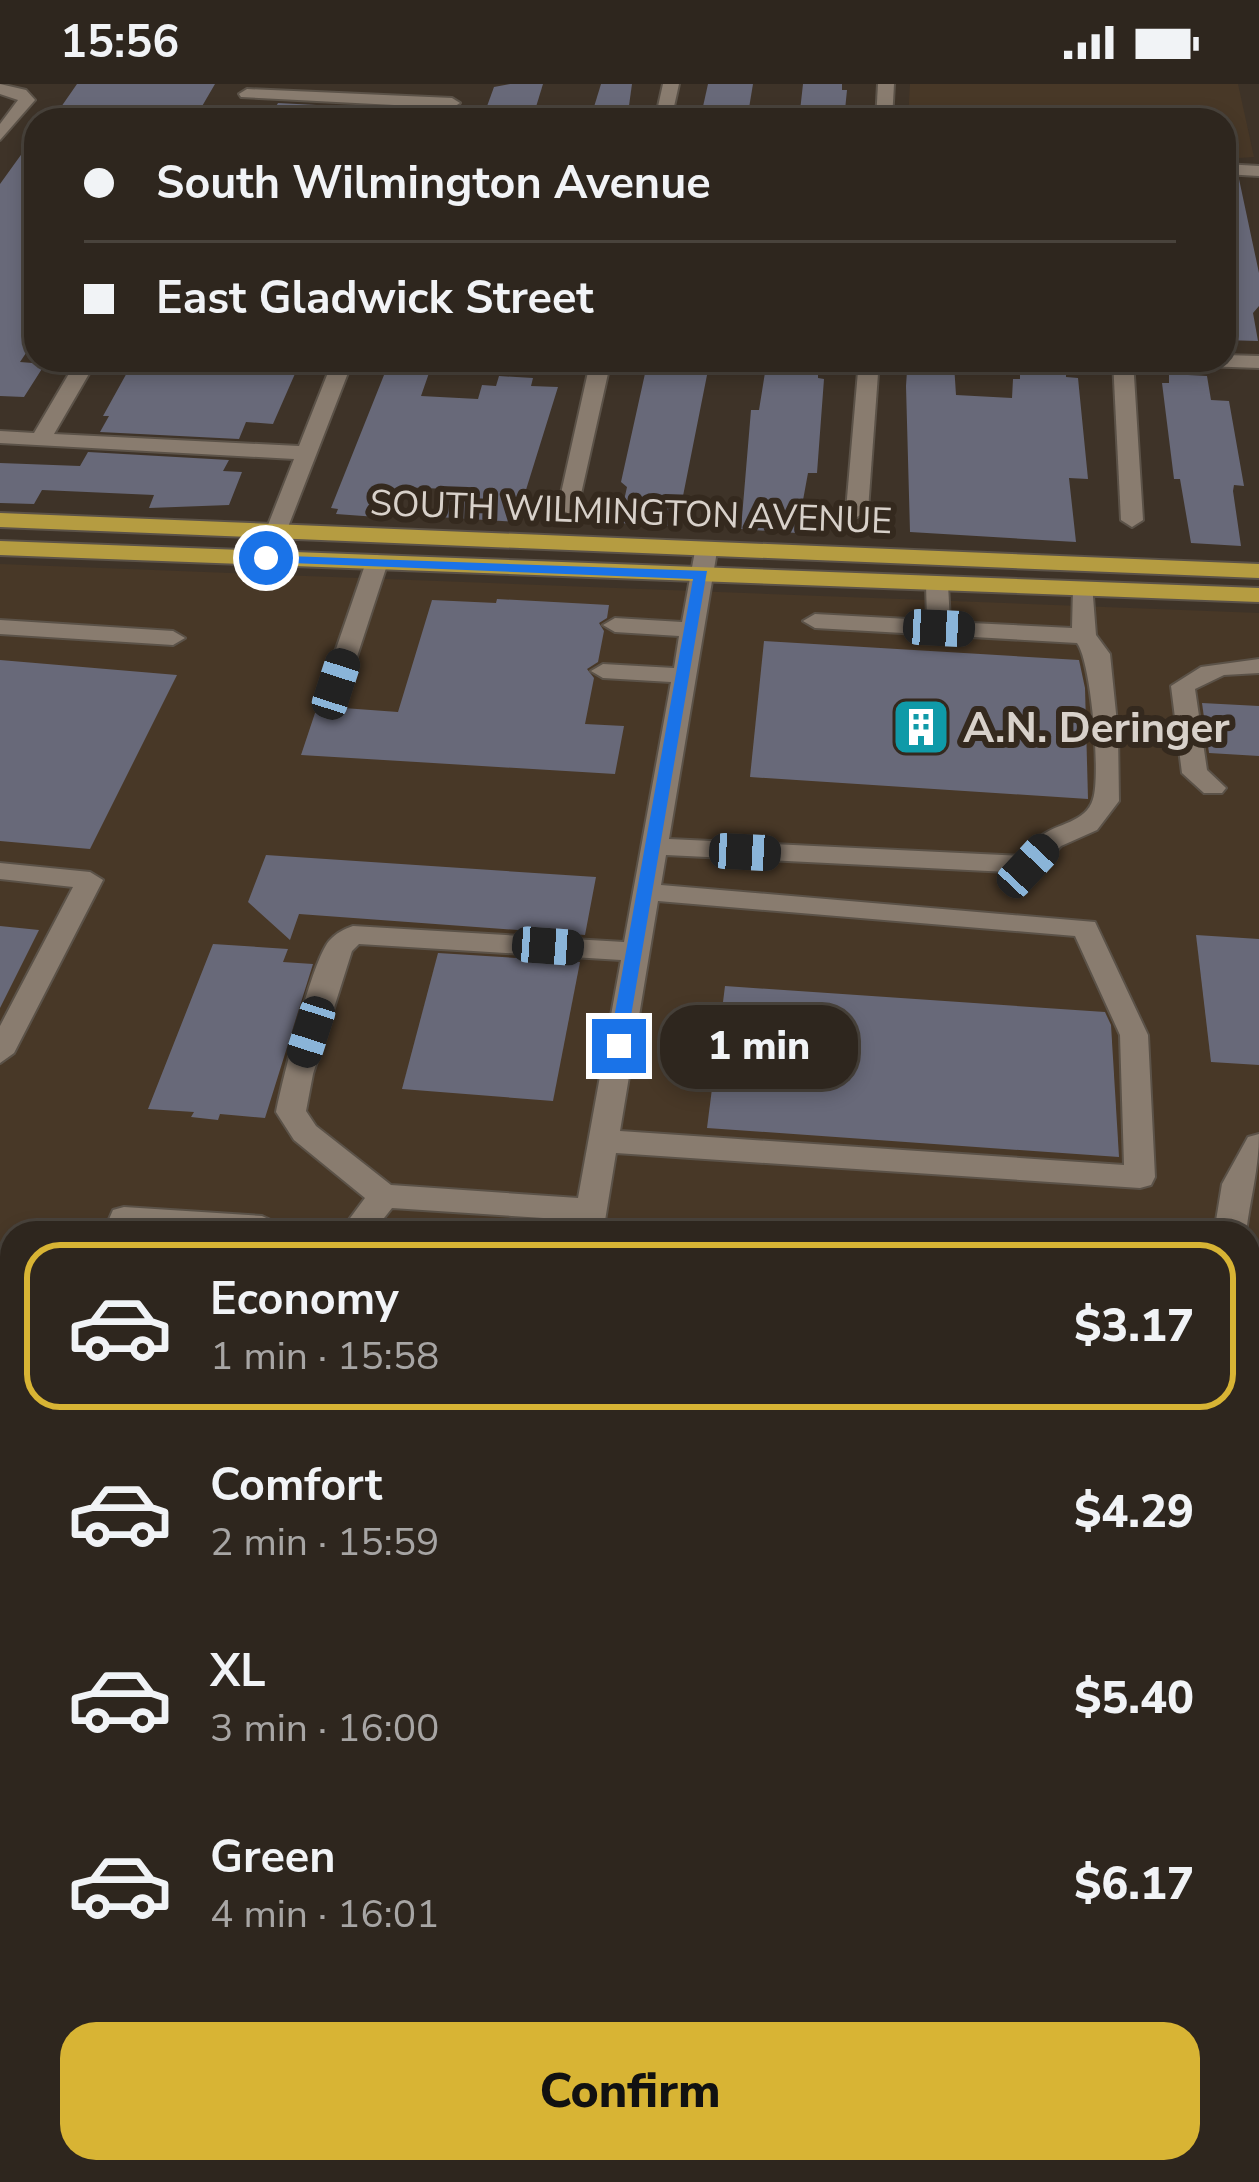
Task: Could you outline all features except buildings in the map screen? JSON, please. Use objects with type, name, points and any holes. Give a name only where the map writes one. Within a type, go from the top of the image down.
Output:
[{"type":"main road","name":"SOUTH WILMINGTON AVENUE","points":[[0,520],[274,530],[937,584],[1259,595]]},
{"type":"main road","name":"SOUTH WILMINGTON AVENUE","points":[[0,548],[377,562],[1259,571]]},
{"type":"street","points":[[0,89],[20,93],[27,100],[0,135]]},
{"type":"street","points":[[246,95],[411,108]]},
{"type":"street","points":[[40,439],[80,372]]},
{"type":"street","points":[[266,558],[338,372]]},
{"type":"street","points":[[569,507],[598,372]]},
{"type":"street","points":[[856,510],[868,372]]},
{"type":"street","points":[[1124,372],[1132,520]]},
{"type":"street","points":[[0,437],[304,453]]},
{"type":"street","points":[[336,684],[377,562]]},
{"type":"street","points":[[588,1221],[704,563]]},
{"type":"street","points":[[937,584],[939,628]]},
{"type":"street","points":[[654,846],[1028,866],[1052,840],[1088,824],[1106,801],[1099,654],[1084,636],[1084,589]]},
{"type":"street","points":[[815,621],[1084,636]]},
{"type":"street","points":[[615,625],[692,630]]},
{"type":"street","points":[[0,627],[173,638]]},
{"type":"street","points":[[1213,788],[1195,773],[1183,686],[1197,676],[1238,665],[1259,666]]},
{"type":"street","points":[[603,671],[683,676]]},
{"type":"street","points":[[0,871],[90,880],[0,1053]]},
{"type":"street","points":[[602,1141],[1140,1177],[1134,1035],[1085,928],[646,892]]},
{"type":"street","points":[[580,1221],[384,1196],[304,1133],[291,1112],[298,1074],[339,947],[353,934],[635,952]]},
{"type":"street","points":[[1232,1221],[1237,1184],[1259,1145]]},
{"type":"street","points":[[364,1221],[384,1196]]},
{"type":"street","points":[[123,1221],[165,1221]]},
{"type":"shaded area","points":[[910,84],[1238,84],[1254,157],[1236,158],[1236,108],[909,108]]},
{"type":"shaded area","points":[[0,564],[1259,613],[1259,1221],[0,1221]]},
{"type":"place","name":"A.N. Deringer","points":[[921,727]]},
{"type":"route","points":[[266,558],[701,574],[619,1046]]}]
